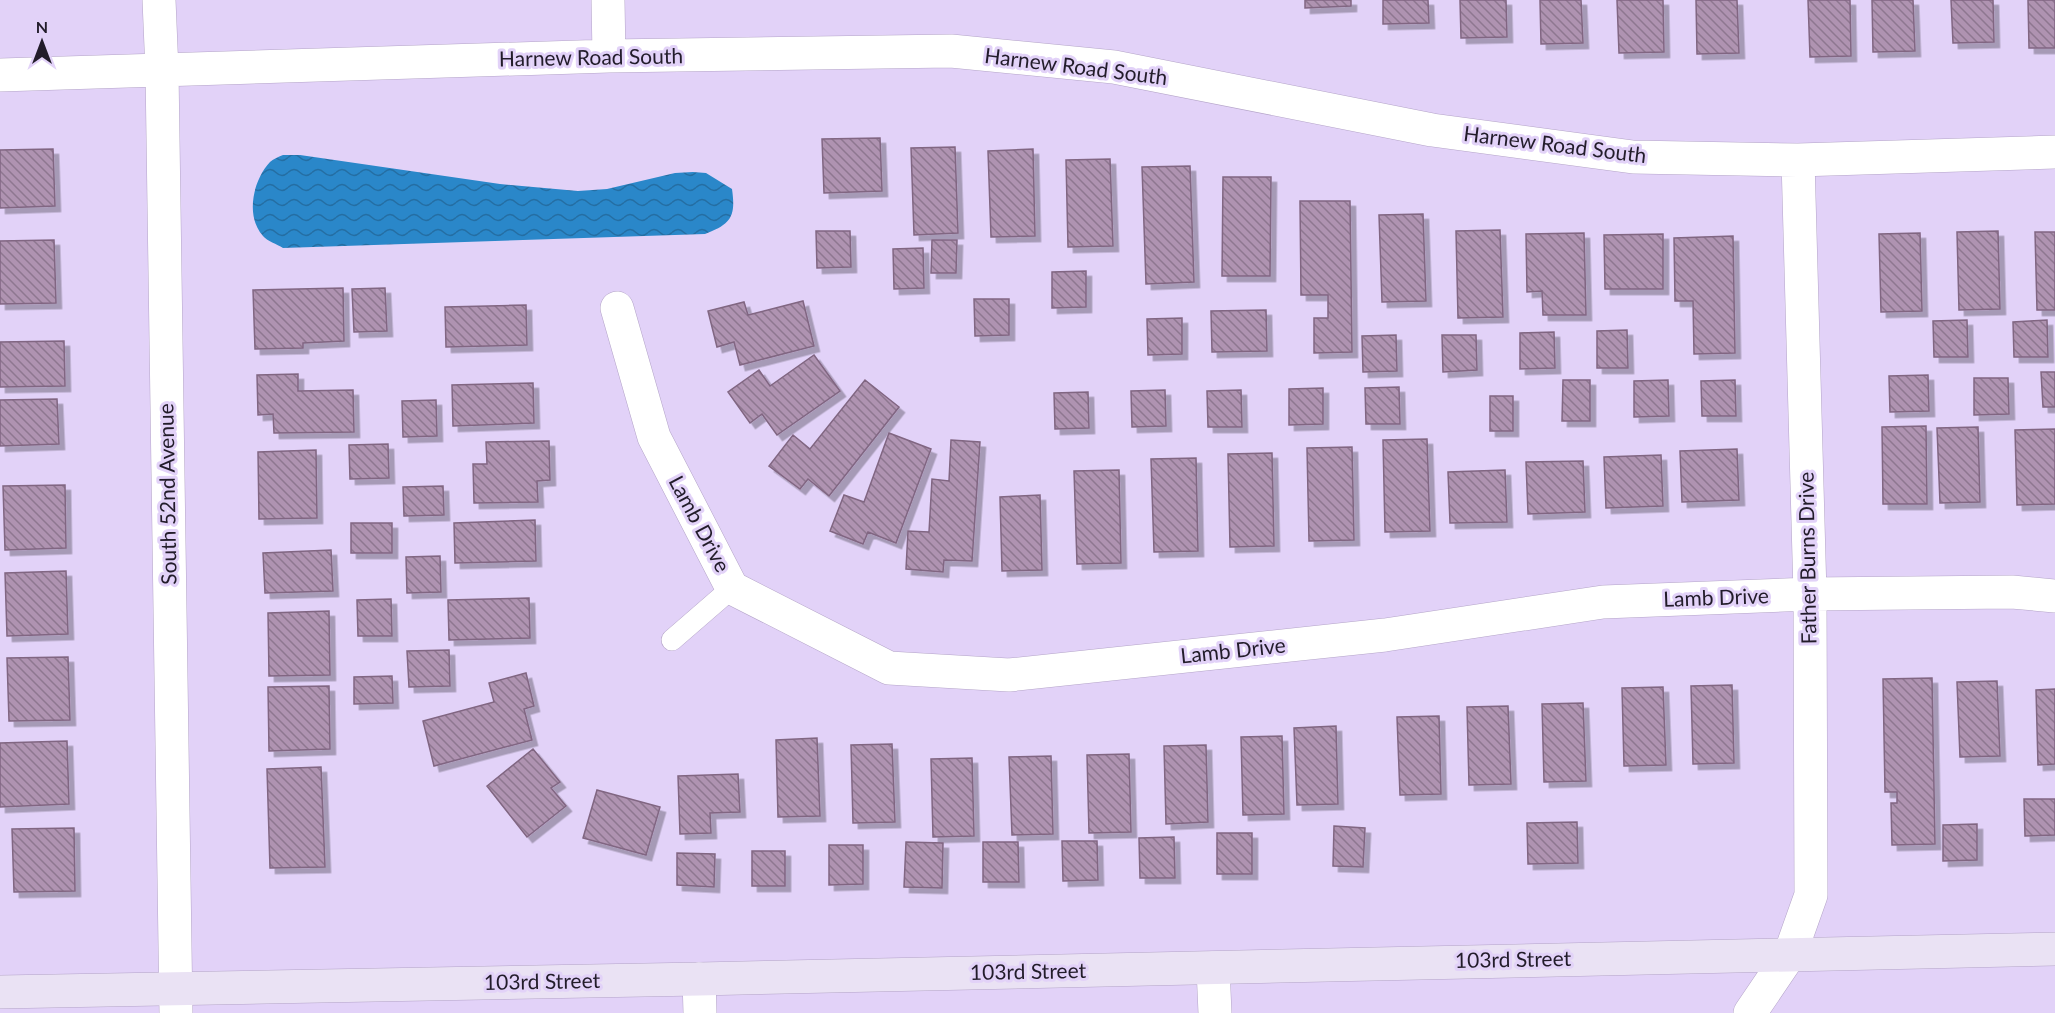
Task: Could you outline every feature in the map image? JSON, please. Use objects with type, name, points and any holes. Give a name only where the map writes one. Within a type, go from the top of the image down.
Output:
[{"type":"main road","name":"103rd Street","points":[[0,992],[175,1000],[699,979],[2055,949]]},
{"type":"street","name":"South 52nd Avenue","points":[[159,0],[162,71],[175,1000]]},
{"type":"street","points":[[608,0],[609,56]]},
{"type":"street","name":"Harnew Road South","points":[[0,75],[609,56],[951,51],[1114,67],[1431,130],[1621,155],[1798,160],[2055,152]]},
{"type":"street","name":"Father Burns Drive","points":[[1750,1013],[1790,954],[1811,895],[1810,594],[1798,160]]},
{"type":"street","name":"Lamb Drive","points":[[617,308],[654,437],[732,588],[889,668],[1009,675],[1385,634],[1603,602],[1810,594],[2012,592],[2055,597]]},
{"type":"street","points":[[1213,968],[1215,1013]]},
{"type":"street","points":[[699,979],[700,1013]]},
{"type":"lane","points":[[672,640],[732,588]]},
{"type":"water","points":[[283,155],[300,155],[500,184],[578,191],[607,189],[675,173],[706,173],[732,189],[733,206],[726,223],[705,234],[283,248],[263,236],[257,228],[253,198],[264,170],[271,161]]},
{"type":"building","points":[[1305,0],[1351,0],[1351,6],[1305,8]]},
{"type":"building","points":[[1383,0],[1428,0],[1429,23],[1383,24]]},
{"type":"building","points":[[1460,0],[1506,0],[1507,37],[1461,38]]},
{"type":"building","points":[[1540,0],[1581,0],[1583,43],[1541,44]]},
{"type":"building","points":[[1617,0],[1663,0],[1664,52],[1619,53]]},
{"type":"building","points":[[1696,0],[1737,0],[1739,53],[1697,54]]},
{"type":"building","points":[[1808,0],[1850,0],[1851,56],[1810,57]]},
{"type":"building","points":[[1872,0],[1913,0],[1915,51],[1873,52]]},
{"type":"building","points":[[1951,0],[1993,0],[1994,42],[1953,43]]},
{"type":"building","points":[[2028,0],[2055,0],[2055,48],[2029,48]]},
{"type":"building","points":[[880,138],[882,191],[824,193],[822,139]]},
{"type":"building","points":[[955,147],[958,233],[914,235],[911,148]]},
{"type":"building","points":[[53,149],[55,206],[0,208],[0,150]]},
{"type":"building","points":[[1033,149],[1035,236],[991,237],[988,151]]},
{"type":"building","points":[[1110,159],[1113,246],[1068,247],[1066,160]]},
{"type":"building","points":[[1190,166],[1194,282],[1146,284],[1142,167]]},
{"type":"building","points":[[1223,177],[1271,177],[1270,276],[1222,276]]},
{"type":"building","points":[[1300,201],[1350,201],[1352,352],[1314,353],[1314,318],[1328,318],[1328,295],[1301,295]]},
{"type":"building","points":[[1423,214],[1426,301],[1382,302],[1379,215]]},
{"type":"building","points":[[1500,230],[1503,317],[1458,318],[1456,231]]},
{"type":"building","points":[[816,231],[850,231],[851,267],[817,268]]},
{"type":"building","points":[[1998,231],[2000,309],[1959,310],[1957,232]]},
{"type":"building","points":[[2035,232],[2055,232],[2055,310],[2037,310]]},
{"type":"building","points":[[1584,233],[1586,315],[1543,315],[1542,291],[1527,292],[1526,234]]},
{"type":"building","points":[[1920,233],[1922,311],[1881,312],[1879,234]]},
{"type":"building","points":[[1663,234],[1663,289],[1605,289],[1604,235]]},
{"type":"building","points":[[1733,236],[1735,353],[1694,354],[1693,301],[1675,301],[1674,238]]},
{"type":"building","points":[[54,240],[56,303],[0,304],[0,241]]},
{"type":"building","points":[[932,240],[957,240],[956,273],[931,273]]},
{"type":"building","points":[[923,248],[924,288],[894,289],[893,249]]},
{"type":"building","points":[[1086,271],[1086,307],[1052,308],[1052,272]]},
{"type":"building","points":[[343,288],[344,341],[303,343],[303,348],[255,349],[253,290]]},
{"type":"building","points":[[385,288],[387,331],[354,332],[352,289]]},
{"type":"building","points":[[974,299],[1009,299],[1009,335],[975,336]]},
{"type":"building","points":[[803,301],[814,346],[740,365],[734,342],[717,347],[708,311],[744,302],[748,315]]},
{"type":"building","points":[[526,305],[527,345],[446,347],[445,307]]},
{"type":"building","points":[[1266,310],[1267,351],[1212,352],[1211,311]]},
{"type":"building","points":[[1182,318],[1182,354],[1148,355],[1147,319]]},
{"type":"building","points":[[1967,320],[1968,357],[1934,357],[1933,321]]},
{"type":"building","points":[[2047,320],[2048,357],[2014,357],[2013,322]]},
{"type":"building","points":[[1627,330],[1628,368],[1597,368],[1597,331]]},
{"type":"building","points":[[1554,332],[1555,368],[1520,369],[1520,333]]},
{"type":"building","points":[[1396,335],[1397,371],[1363,372],[1362,336]]},
{"type":"building","points":[[1442,335],[1476,335],[1477,370],[1443,372]]},
{"type":"building","points":[[64,341],[65,386],[0,387],[0,342]]},
{"type":"building","points":[[814,355],[840,391],[777,435],[762,414],[750,423],[728,392],[759,370],[770,386]]},
{"type":"building","points":[[2041,372],[2055,372],[2055,407],[2043,407]]},
{"type":"building","points":[[298,374],[298,391],[353,390],[354,432],[274,433],[273,414],[258,415],[257,375]]},
{"type":"building","points":[[1928,375],[1929,411],[1890,412],[1889,376]]},
{"type":"building","points":[[1974,378],[2008,378],[2009,414],[1974,415]]},
{"type":"building","points":[[865,380],[899,407],[829,496],[808,479],[800,489],[769,466],[793,435],[810,449]]},
{"type":"building","points":[[1563,380],[1590,380],[1590,421],[1562,421]]},
{"type":"building","points":[[1668,380],[1669,416],[1634,417],[1634,381]]},
{"type":"building","points":[[1735,380],[1736,416],[1702,416],[1701,381]]},
{"type":"building","points":[[533,383],[534,423],[453,426],[452,385]]},
{"type":"building","points":[[1399,387],[1400,424],[1366,424],[1365,388]]},
{"type":"building","points":[[1323,388],[1323,424],[1289,425],[1289,389]]},
{"type":"building","points":[[1165,390],[1166,426],[1132,427],[1131,391]]},
{"type":"building","points":[[1241,390],[1242,427],[1208,427],[1207,391]]},
{"type":"building","points":[[1088,392],[1089,428],[1055,429],[1054,393]]},
{"type":"building","points":[[1490,396],[1513,396],[1513,431],[1490,431]]},
{"type":"building","points":[[57,399],[59,444],[0,446],[0,400]]},
{"type":"building","points":[[436,400],[437,436],[403,437],[402,401]]},
{"type":"building","points":[[1926,426],[1927,504],[1883,504],[1882,427]]},
{"type":"building","points":[[1978,427],[1980,502],[1940,503],[1937,428]]},
{"type":"building","points":[[2055,429],[2055,504],[2017,505],[2015,430]]},
{"type":"building","points":[[889,433],[931,449],[896,543],[868,532],[863,544],[830,531],[844,495],[864,502]]},
{"type":"building","points":[[1427,439],[1430,531],[1385,532],[1383,440]]},
{"type":"building","points":[[951,440],[980,442],[972,561],[944,560],[943,572],[906,569],[908,531],[929,532],[932,479],[949,481]]},
{"type":"building","points":[[549,441],[550,480],[537,481],[538,502],[474,503],[473,464],[487,464],[486,442]]},
{"type":"building","points":[[388,444],[389,478],[350,479],[349,445]]},
{"type":"building","points":[[1352,447],[1354,540],[1309,541],[1307,448]]},
{"type":"building","points":[[1737,449],[1739,500],[1682,502],[1680,451]]},
{"type":"building","points":[[316,450],[317,518],[259,519],[258,452]]},
{"type":"building","points":[[1272,453],[1274,546],[1230,547],[1228,454]]},
{"type":"building","points":[[1661,455],[1663,506],[1606,508],[1604,457]]},
{"type":"building","points":[[1196,458],[1198,551],[1154,552],[1151,459]]},
{"type":"building","points":[[1583,461],[1585,512],[1528,514],[1526,462]]},
{"type":"building","points":[[1119,470],[1121,563],[1077,564],[1074,471]]},
{"type":"building","points":[[1505,470],[1507,522],[1450,523],[1448,472]]},
{"type":"building","points":[[65,485],[66,548],[5,550],[3,486]]},
{"type":"building","points":[[443,486],[444,515],[404,516],[403,487]]},
{"type":"building","points":[[1040,495],[1042,570],[1002,571],[1000,497]]},
{"type":"building","points":[[535,520],[536,561],[455,563],[454,523]]},
{"type":"building","points":[[351,523],[392,523],[392,553],[351,553]]},
{"type":"building","points":[[331,550],[333,591],[265,593],[263,553]]},
{"type":"building","points":[[440,556],[441,592],[407,593],[406,557]]},
{"type":"building","points":[[66,571],[68,634],[7,636],[5,573]]},
{"type":"building","points":[[529,598],[530,638],[449,640],[448,600]]},
{"type":"building","points":[[391,599],[392,636],[358,636],[357,600]]},
{"type":"building","points":[[329,611],[330,675],[269,676],[268,613]]},
{"type":"building","points":[[449,650],[450,686],[409,687],[407,651]]},
{"type":"building","points":[[68,657],[70,720],[9,721],[7,658]]},
{"type":"building","points":[[526,673],[534,706],[524,709],[532,740],[434,766],[423,721],[494,702],[489,683]]},
{"type":"building","points":[[392,676],[393,703],[354,704],[354,677]]},
{"type":"building","points":[[1932,678],[1935,844],[1892,845],[1891,803],[1897,803],[1897,792],[1885,792],[1883,679]]},
{"type":"building","points":[[1997,681],[2000,756],[1960,757],[1957,682]]},
{"type":"building","points":[[1732,685],[1734,763],[1693,764],[1691,686]]},
{"type":"building","points":[[329,686],[330,749],[269,751],[268,687]]},
{"type":"building","points":[[1663,687],[1666,765],[1624,766],[1622,688]]},
{"type":"building","points":[[2055,689],[2055,764],[2038,765],[2036,690]]},
{"type":"building","points":[[1583,703],[1586,781],[1544,782],[1542,704]]},
{"type":"building","points":[[1508,706],[1511,784],[1469,785],[1467,707]]},
{"type":"building","points":[[1439,716],[1441,794],[1400,795],[1397,717]]},
{"type":"building","points":[[1336,726],[1338,804],[1297,805],[1294,728]]},
{"type":"building","points":[[1282,736],[1284,814],[1243,815],[1241,737]]},
{"type":"building","points":[[817,738],[820,816],[778,817],[776,740]]},
{"type":"building","points":[[67,741],[69,804],[0,807],[0,743]]},
{"type":"building","points":[[892,744],[895,822],[853,823],[851,745]]},
{"type":"building","points":[[1206,745],[1208,822],[1166,824],[1164,746]]},
{"type":"building","points":[[533,749],[560,782],[551,788],[566,806],[527,837],[487,786]]},
{"type":"building","points":[[1129,754],[1131,832],[1089,833],[1087,755]]},
{"type":"building","points":[[1051,756],[1053,834],[1012,835],[1009,757]]},
{"type":"building","points":[[972,758],[974,836],[933,837],[931,759]]},
{"type":"building","points":[[321,767],[325,867],[270,868],[267,769]]},
{"type":"building","points":[[738,774],[740,812],[710,813],[711,833],[680,834],[678,776]]},
{"type":"building","points":[[597,790],[660,807],[646,855],[583,838]]},
{"type":"building","points":[[2024,799],[2055,799],[2055,835],[2025,836]]},
{"type":"building","points":[[1577,822],[1578,863],[1528,864],[1527,823]]},
{"type":"building","points":[[1977,824],[1977,860],[1943,861],[1943,825]]},
{"type":"building","points":[[1334,826],[1365,828],[1363,867],[1333,866]]},
{"type":"building","points":[[74,828],[75,891],[14,892],[12,829]]},
{"type":"building","points":[[1217,833],[1252,833],[1252,874],[1217,874]]},
{"type":"building","points":[[1174,837],[1175,878],[1140,878],[1139,838]]},
{"type":"building","points":[[1062,841],[1097,841],[1098,880],[1063,881]]},
{"type":"building","points":[[906,842],[943,843],[942,888],[904,887]]},
{"type":"building","points":[[983,842],[1018,842],[1019,882],[983,882]]},
{"type":"building","points":[[829,845],[863,845],[863,884],[829,885]]},
{"type":"building","points":[[752,851],[785,851],[785,886],[752,886]]},
{"type":"building","points":[[677,853],[715,854],[714,887],[677,885]]}]
